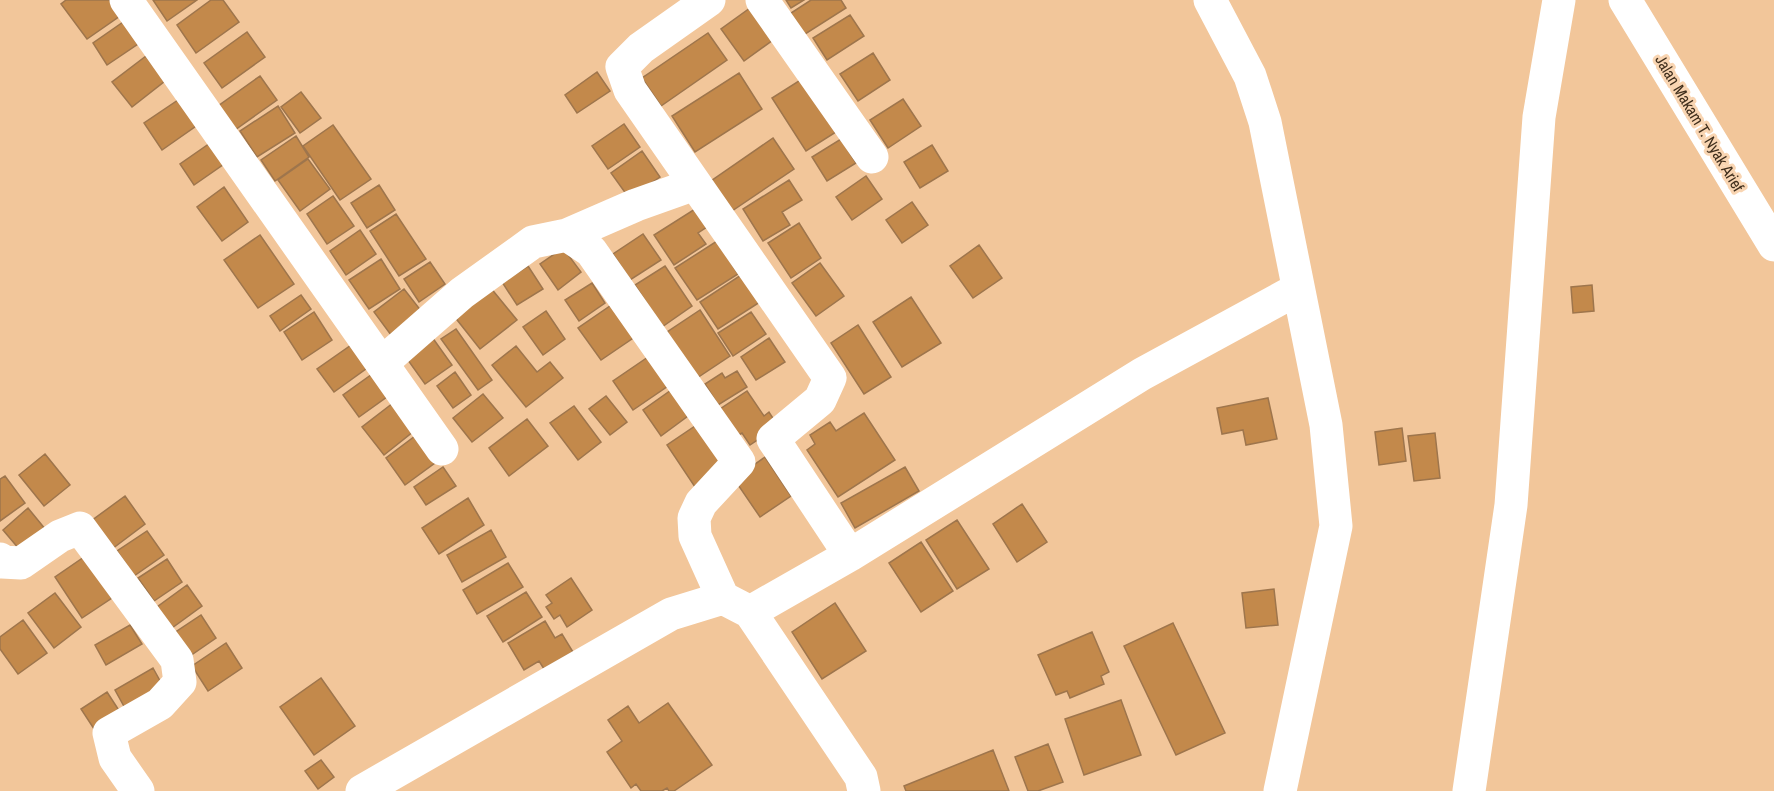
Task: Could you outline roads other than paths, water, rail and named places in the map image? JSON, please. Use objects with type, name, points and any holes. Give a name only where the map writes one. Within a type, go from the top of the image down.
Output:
[{"type":"street","points":[[126,0],[442,449]]},
{"type":"street","points":[[708,0],[640,48],[622,67],[630,90],[830,378],[820,400],[773,439],[739,462],[701,503],[694,518],[695,536],[736,605],[861,777],[864,791]]},
{"type":"street","points":[[762,0],[872,157]]},
{"type":"street","points":[[1210,0],[1250,76],[1264,122],[1326,424],[1336,526],[1280,791]]},
{"type":"street","points":[[1468,791],[1511,505],[1539,117],[1560,0]]},
{"type":"street","name":"Jalan Makam T. Nyak Arief","points":[[1625,0],[1774,245]]},
{"type":"street","points":[[382,363],[462,293],[533,242],[567,234],[694,184]]},
{"type":"street","points":[[567,234],[591,251],[739,462]]},
{"type":"street","points":[[362,791],[671,614],[736,605],[850,555],[1142,374],[1298,289]]},
{"type":"street","points":[[773,439],[850,555]]},
{"type":"street","points":[[0,559],[2,562],[21,563],[60,536],[80,528],[177,660],[180,682],[174,689],[160,704],[109,733],[115,758],[138,791]]}]
